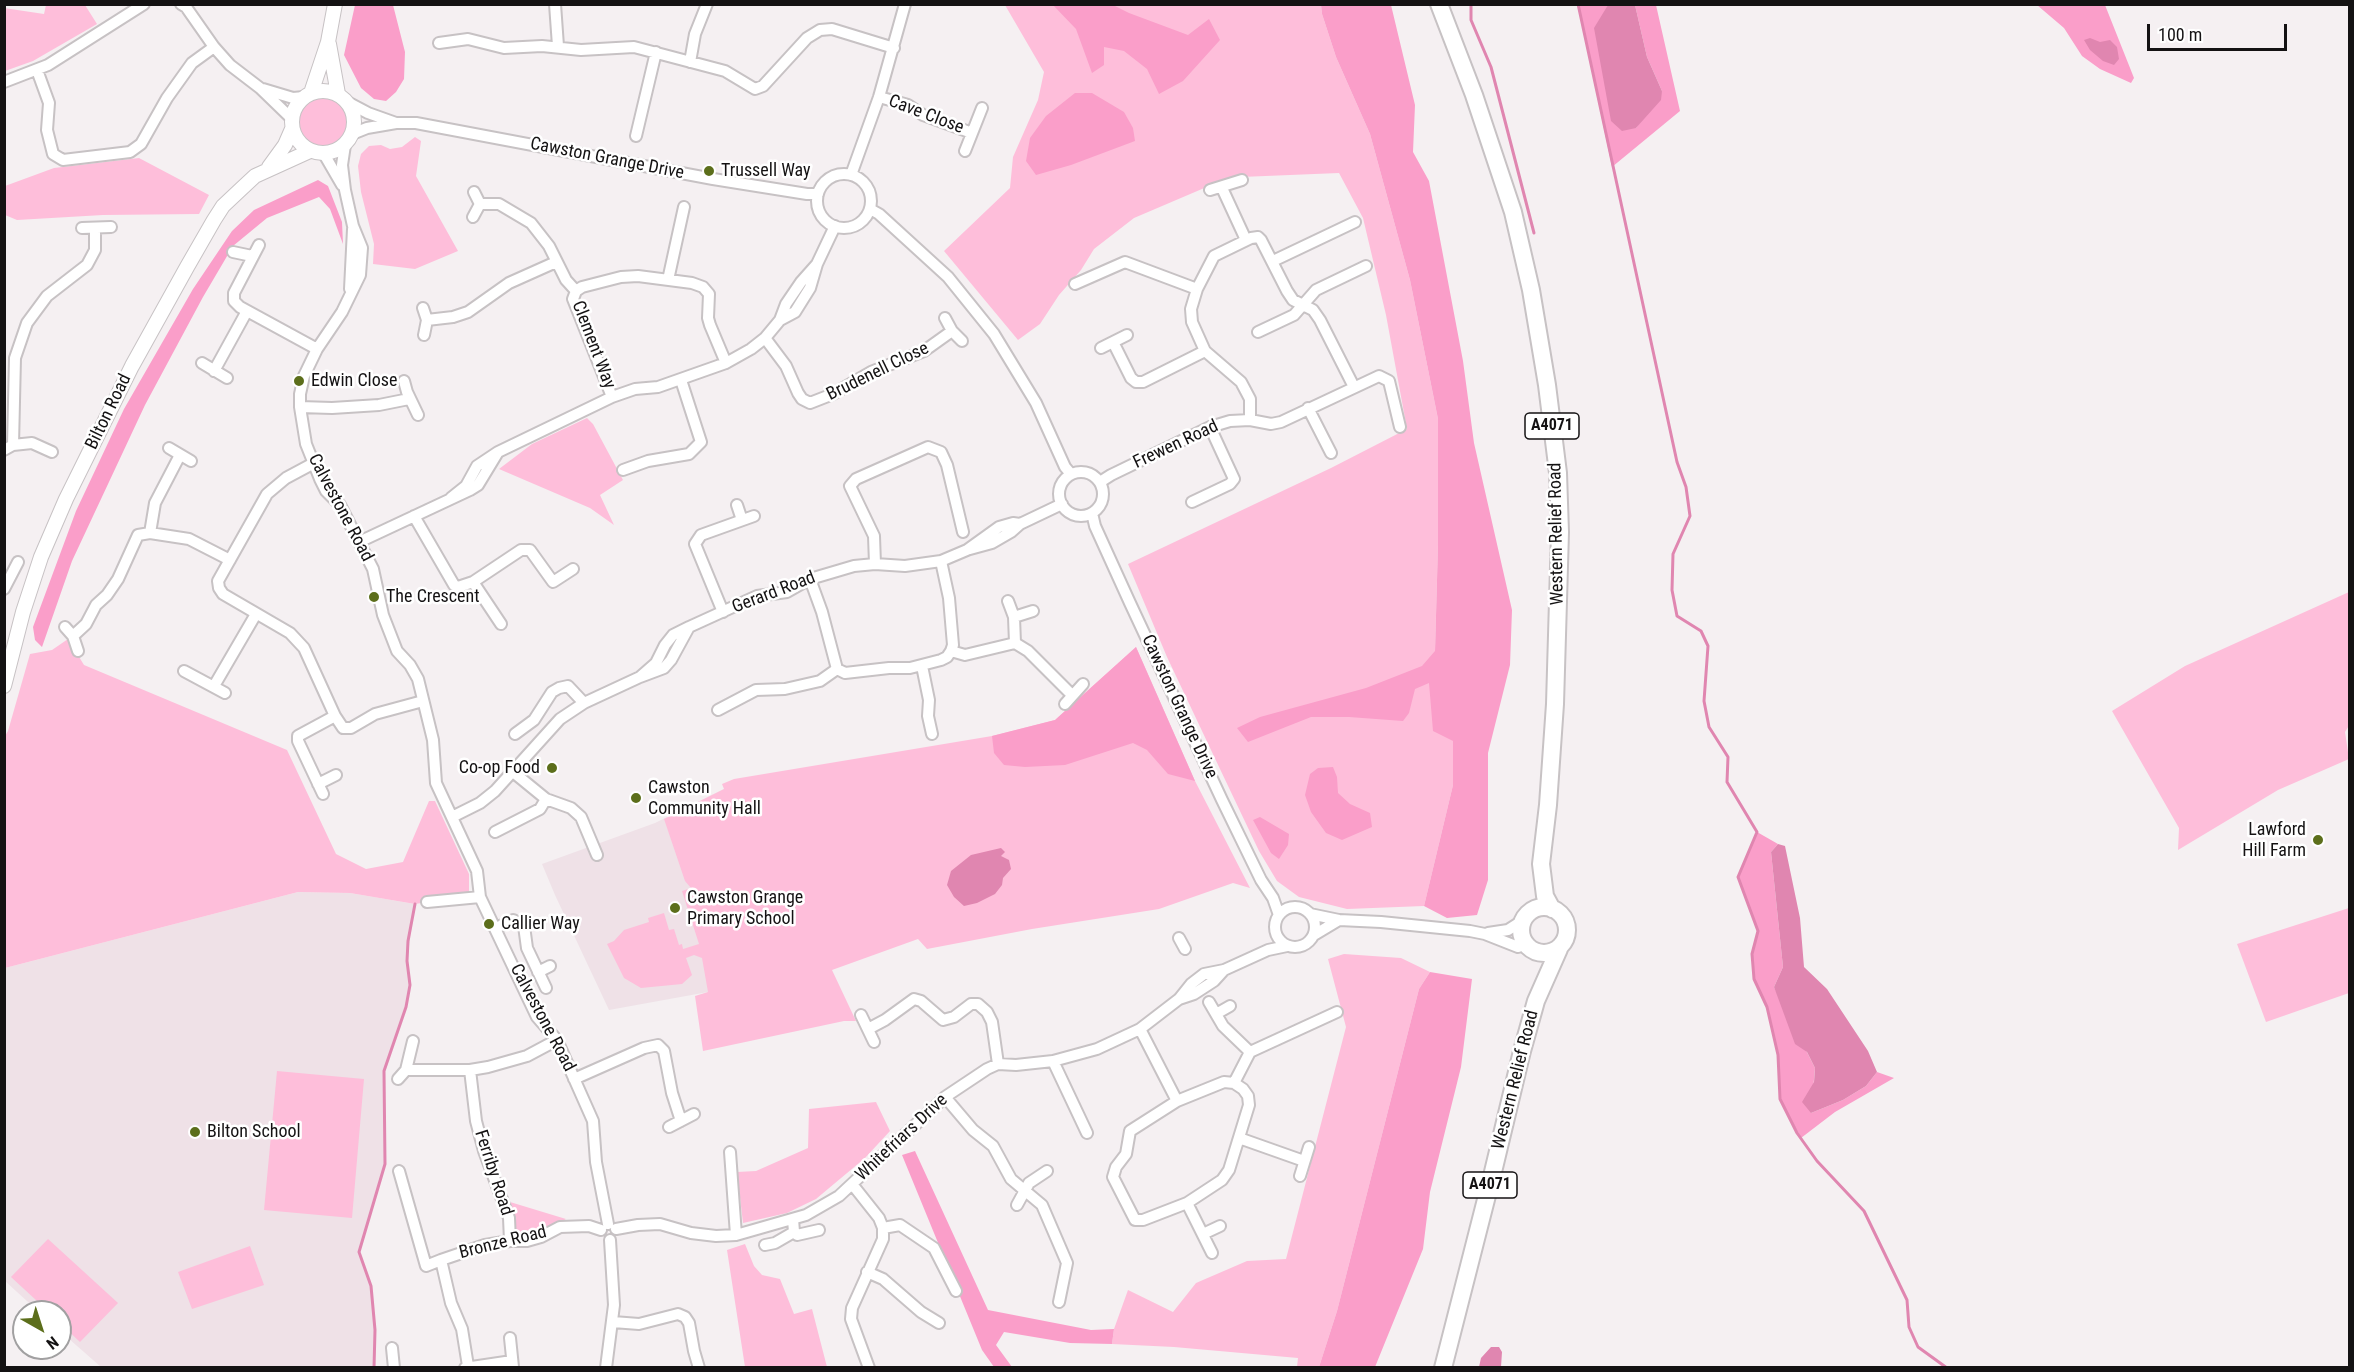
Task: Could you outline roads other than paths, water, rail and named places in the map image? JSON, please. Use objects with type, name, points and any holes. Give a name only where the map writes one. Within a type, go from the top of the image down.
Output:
[{"type":"highway","name":"Western Relief Road","points":[[1439,4],[1474,95],[1513,212],[1531,290],[1549,396],[1558,473],[1560,532],[1555,704],[1541,864],[1527,916]]},
{"type":"highway","name":"Western Relief Road","points":[[1541,864],[1545,896],[1552,909]]},
{"type":"highway","points":[[1527,916],[1540,908],[1552,909]]},
{"type":"highway","name":"A4071","points":[[1552,909],[1562,916],[1568,930],[1566,938],[1558,949]]},
{"type":"highway","name":"A4071","points":[[1527,916],[1522,934],[1532,948]]},
{"type":"highway","name":"Western Relief Road","points":[[1532,948],[1539,972],[1536,1001]]},
{"type":"highway","points":[[1532,948],[1549,952],[1558,949]]},
{"type":"highway","name":"Western Relief Road","points":[[1443,1368],[1522,1051],[1536,1001],[1558,949]]},
{"type":"main road","points":[[328,42],[344,99],[354,113],[355,124],[349,140],[339,150],[324,154],[309,151],[296,138],[292,124],[294,110],[307,95],[328,42],[335,4]]},
{"type":"main road","points":[[307,95],[329,91],[344,99]]},
{"type":"main road","name":"Bilton Road","points":[[268,169],[285,145],[292,124]]},
{"type":"main road","name":"Bilton Road","points":[[4,686],[8,658],[41,557],[66,499],[132,366],[214,220],[223,206],[255,176],[309,151]]},
{"type":"street","points":[[4,82],[38,70],[144,4]]},
{"type":"street","points":[[180,4],[186,7],[214,47],[230,65],[260,88],[292,124]]},
{"type":"street","points":[[555,4],[558,46]]},
{"type":"street","points":[[690,62],[695,34],[707,4]]},
{"type":"street","points":[[850,175],[879,97],[905,4]]},
{"type":"street","points":[[439,44],[468,39],[504,48],[558,46],[580,50],[634,47],[725,71],[755,89],[763,86],[807,38],[820,30],[832,28],[894,48]]},
{"type":"street","points":[[38,70],[49,104],[47,130],[53,154],[63,160],[130,152],[141,144],[167,98],[192,63],[214,47]]},
{"type":"street","points":[[636,136],[656,52]]},
{"type":"street","points":[[260,88],[293,98],[307,95]]},
{"type":"street","name":"Cave Close","points":[[879,97],[908,105],[923,115],[972,133]]},
{"type":"street","name":"Cawston Grange Drive","points":[[344,99],[396,123]]},
{"type":"street","name":"Cave Close","points":[[965,151],[982,108]]},
{"type":"street","name":"Cawston Grange Drive","points":[[349,140],[367,128],[396,123],[416,123],[713,179],[818,194]]},
{"type":"street","name":"Calvestone Road","points":[[349,140],[342,165],[353,226],[350,292],[342,312],[317,349],[304,376],[300,407],[306,444],[326,491],[340,505],[373,569],[388,629],[397,651],[410,665],[418,679],[433,740],[436,783],[477,871],[480,897],[537,1017],[557,1040],[593,1121],[596,1162],[609,1228]]},
{"type":"street","name":"Calvestone Road","points":[[324,154],[345,190]]},
{"type":"street","points":[[842,174],[850,175],[857,178],[867,188],[870,194],[870,209],[859,224],[848,228],[835,226],[828,223],[819,210],[818,194],[827,180],[842,174]]},
{"type":"street","points":[[1210,190],[1242,180]]},
{"type":"street","points":[[1222,188],[1246,240]]},
{"type":"street","points":[[474,192],[480,204]]},
{"type":"street","points":[[473,217],[480,204]]},
{"type":"street","points":[[480,204],[499,204],[531,223],[549,246],[566,280],[576,291]]},
{"type":"street","points":[[668,280],[684,207]]},
{"type":"street","points":[[870,209],[948,277],[994,334],[1036,403],[1065,467],[1071,474]]},
{"type":"street","points":[[1273,261],[1355,222]]},
{"type":"street","points":[[359,542],[451,498],[466,486],[477,466],[498,452],[612,397],[635,389],[658,387],[681,380],[726,363],[751,349],[765,338],[780,320],[795,312],[810,288],[817,264],[835,226]]},
{"type":"street","points":[[82,228],[111,227]]},
{"type":"street","points":[[52,452],[32,443],[9,448],[15,358],[27,323],[47,296],[87,265],[95,250],[95,228]]},
{"type":"street","points":[[1250,420],[1250,399],[1241,382],[1205,351],[1192,322],[1191,309],[1197,289],[1214,256],[1246,240],[1258,237],[1293,300],[1313,310],[1354,387]]},
{"type":"street","points":[[259,245],[234,293],[234,301],[247,311],[317,349]]},
{"type":"street","points":[[233,252],[252,256]]},
{"type":"street","points":[[427,320],[453,317],[468,312],[508,283],[556,262]]},
{"type":"street","points":[[1075,284],[1125,262],[1197,289]]},
{"type":"street","points":[[1258,332],[1294,315],[1316,291],[1366,266]]},
{"type":"street","name":"Clement Way","points":[[612,397],[573,299],[576,291],[621,277],[692,283],[708,291],[710,299],[708,318],[726,363]]},
{"type":"street","points":[[423,308],[427,320],[424,335]]},
{"type":"street","points":[[214,371],[247,311]]},
{"type":"street","points":[[945,318],[952,331],[962,341]]},
{"type":"street","name":"Brudenell Close","points":[[765,338],[786,366],[802,399],[810,403],[833,394],[871,372],[924,351],[952,331]]},
{"type":"street","points":[[1101,348],[1127,335]]},
{"type":"street","points":[[1113,342],[1131,378],[1136,382],[1143,382],[1205,351]]},
{"type":"street","points":[[202,363],[228,378]]},
{"type":"street","name":"Frewen Road","points":[[1101,482],[1210,427],[1230,421],[1250,420],[1271,424],[1281,422],[1379,376],[1389,381],[1400,427]]},
{"type":"street","points":[[623,470],[648,461],[689,454],[701,442],[681,380]]},
{"type":"street","points":[[404,381],[409,399],[418,415]]},
{"type":"street","points":[[300,407],[332,408],[379,405],[409,399]]},
{"type":"street","points":[[1308,408],[1331,453]]},
{"type":"street","points":[[1192,502],[1230,484],[1234,479],[1210,427]]},
{"type":"street","points":[[875,564],[874,536],[850,486],[856,479],[928,447],[941,452],[948,465],[963,532]]},
{"type":"street","points":[[169,448],[191,461]]},
{"type":"street","points":[[150,533],[155,503],[180,455]]},
{"type":"street","points":[[314,463],[286,478],[267,494],[218,581],[219,588],[223,594],[290,633],[304,648],[335,716],[343,728],[351,728],[375,714],[423,701]]},
{"type":"street","points":[[1090,473],[1101,482],[1103,500],[1092,513],[1078,516],[1066,510],[1062,504],[1061,484],[1071,474],[1090,473]]},
{"type":"street","name":"Gerard Road","points":[[452,817],[480,803],[513,772],[560,719],[584,703],[664,668],[671,660],[689,627],[757,596],[787,592],[810,579],[854,566],[875,564],[905,566],[953,557],[967,550],[992,543],[1020,524],[1062,504]]},
{"type":"street","points":[[737,505],[742,520]]},
{"type":"street","name":"Cawston Grange Drive","points":[[1092,513],[1095,526],[1126,595],[1222,800],[1273,898],[1279,915]]},
{"type":"street","points":[[414,516],[454,585],[458,587],[473,582],[526,549],[530,550],[554,582],[573,570]]},
{"type":"street","points":[[723,612],[695,544],[701,535],[754,516]]},
{"type":"street","points":[[73,636],[86,624],[96,605],[107,595],[118,579],[138,535],[150,533],[189,539],[230,560]]},
{"type":"street","points":[[810,579],[822,612],[837,669],[845,673],[922,666],[947,657],[951,651],[949,598],[940,561]]},
{"type":"street","points":[[4,589],[7,573],[18,562]]},
{"type":"street","points":[[473,582],[501,624]]},
{"type":"street","points":[[1008,601],[1014,617],[1015,643]]},
{"type":"street","points":[[1014,617],[1033,611]]},
{"type":"street","points":[[214,686],[256,614]]},
{"type":"street","points":[[64,627],[73,636],[78,651]]},
{"type":"street","points":[[951,651],[965,655],[1015,643],[1028,651],[1068,700],[1083,684]]},
{"type":"street","points":[[922,666],[929,700],[928,716],[932,734]]},
{"type":"street","points":[[718,710],[756,690],[785,689],[820,681],[837,669]]},
{"type":"street","points":[[184,671],[225,693]]},
{"type":"street","points":[[515,734],[534,720],[552,692],[559,688],[568,686],[584,703]]},
{"type":"street","points":[[335,716],[298,736],[298,741],[321,789],[336,776]]},
{"type":"street","points":[[513,772],[546,799],[572,808],[581,817],[597,855]]},
{"type":"street","points":[[495,832],[540,809],[546,799]]},
{"type":"street","points":[[428,902],[480,897]]},
{"type":"street","points":[[1273,898],[1310,914],[1339,921],[1442,927],[1485,934],[1518,947],[1532,948]]},
{"type":"street","points":[[1287,946],[1282,942],[1275,927],[1279,915],[1288,908],[1294,907]]},
{"type":"street","points":[[1310,914],[1315,924],[1314,936]]},
{"type":"street","points":[[1485,934],[1508,930],[1527,916]]},
{"type":"street","points":[[496,928],[513,920],[522,923],[526,932],[526,943],[546,988]]},
{"type":"street","points":[[868,1029],[914,999],[921,1001],[943,1020],[954,1017],[971,1004],[978,1004],[987,1012],[992,1022],[998,1064],[1016,1065],[1053,1061],[1097,1049],[1140,1029],[1179,999],[1194,994],[1214,981],[1224,970],[1268,950],[1306,945],[1314,936],[1339,921]]},
{"type":"street","points":[[1268,950],[1276,932]]},
{"type":"street","points":[[1179,938],[1185,949]]},
{"type":"street","points":[[538,972],[550,966]]},
{"type":"street","points":[[1209,1002],[1222,1026],[1250,1052]]},
{"type":"street","points":[[1215,1014],[1230,1006]]},
{"type":"street","points":[[1234,1083],[1250,1052],[1337,1012]]},
{"type":"street","points":[[861,1015],[874,1042]]},
{"type":"street","points":[[1140,1029],[1177,1101]]},
{"type":"street","points":[[406,1070],[470,1070],[508,1063],[557,1040]]},
{"type":"street","points":[[398,1079],[406,1070],[413,1041]]},
{"type":"street","points":[[574,1079],[644,1048],[658,1045],[664,1051],[672,1093],[681,1121]]},
{"type":"street","points":[[1053,1061],[1087,1133]]},
{"type":"street","name":"Whitefriars Drive","points":[[609,1228],[660,1224],[691,1233],[716,1236],[736,1235],[814,1212],[852,1184],[945,1096],[998,1064]]},
{"type":"street","name":"Ferriby Road","points":[[470,1070],[476,1121],[484,1151],[509,1218],[510,1241]]},
{"type":"street","points":[[1224,1082],[1234,1083],[1248,1096],[1249,1105],[1228,1170],[1222,1180],[1187,1203],[1143,1220],[1135,1220],[1113,1177],[1116,1167],[1126,1154],[1130,1131],[1177,1101],[1224,1082]]},
{"type":"street","points":[[945,1096],[973,1130],[993,1146],[1011,1179],[1042,1205],[1067,1263],[1059,1302]]},
{"type":"street","points":[[669,1127],[694,1114]]},
{"type":"street","points":[[1239,1138],[1304,1161]]},
{"type":"street","points":[[1300,1176],[1309,1146]]},
{"type":"street","points":[[730,1152],[736,1235]]},
{"type":"street","points":[[399,1171],[426,1266],[441,1260]]},
{"type":"street","points":[[1017,1205],[1029,1183],[1047,1171]]},
{"type":"street","points":[[852,1184],[879,1218],[884,1228],[883,1239],[852,1308],[852,1319],[869,1368]]},
{"type":"street","points":[[1187,1203],[1212,1253]]},
{"type":"street","points":[[793,1219],[794,1232]]},
{"type":"street","points":[[884,1228],[900,1225],[934,1248],[956,1291]]},
{"type":"street","points":[[1203,1234],[1220,1226]]},
{"type":"street","name":"Bronze Road","points":[[510,1338],[513,1364],[467,1367],[462,1329],[451,1303],[441,1260],[484,1245],[527,1241],[560,1227],[609,1228]]},
{"type":"street","points":[[606,1368],[614,1305],[610,1240],[615,1237],[609,1228]]},
{"type":"street","points":[[794,1232],[797,1235],[819,1230]]},
{"type":"street","points":[[765,1245],[775,1243],[794,1232]]},
{"type":"street","points":[[867,1272],[883,1279],[921,1312],[939,1323]]},
{"type":"street","points":[[613,1322],[639,1324],[678,1314],[685,1317],[689,1323],[693,1351],[699,1368]]},
{"type":"street","points":[[392,1348],[394,1368]]},
{"type":"waterway","points":[[1471,4],[1471,20],[1491,67],[1534,233]]},
{"type":"waterway","points":[[1578,4],[1677,462],[1686,487],[1690,516],[1673,554],[1672,590],[1677,616],[1701,631],[1708,646],[1704,701],[1709,727],[1728,757],[1727,782],[1757,832],[1738,877],[1758,931],[1752,954],[1754,979],[1767,1007],[1778,1055],[1780,1099],[1797,1133],[1817,1161],[1864,1211],[1907,1300],[1909,1327],[1918,1347],[1947,1368]]},
{"type":"waterway","points":[[374,1368],[375,1330],[371,1286],[359,1252],[385,1164],[384,1071],[406,1007],[410,985],[407,961],[408,941],[415,904]]},
{"type":"place","name":"Trussell Way","points":[[709,171]]},
{"type":"place","name":"Edwin Close","points":[[299,381]]},
{"type":"place","name":"The Crescent","points":[[374,597]]},
{"type":"place","name":"Co-op Food","points":[[552,768]]},
{"type":"place","name":"Cawston Community Hall","points":[[636,798]]},
{"type":"place","name":"Lawford Hill Farm","points":[[2318,840]]},
{"type":"place","name":"Cawston Grange Primary School","points":[[675,908]]},
{"type":"place","name":"Callier Way","points":[[489,924]]},
{"type":"place","name":"Bilton School","points":[[195,1132]]}]
